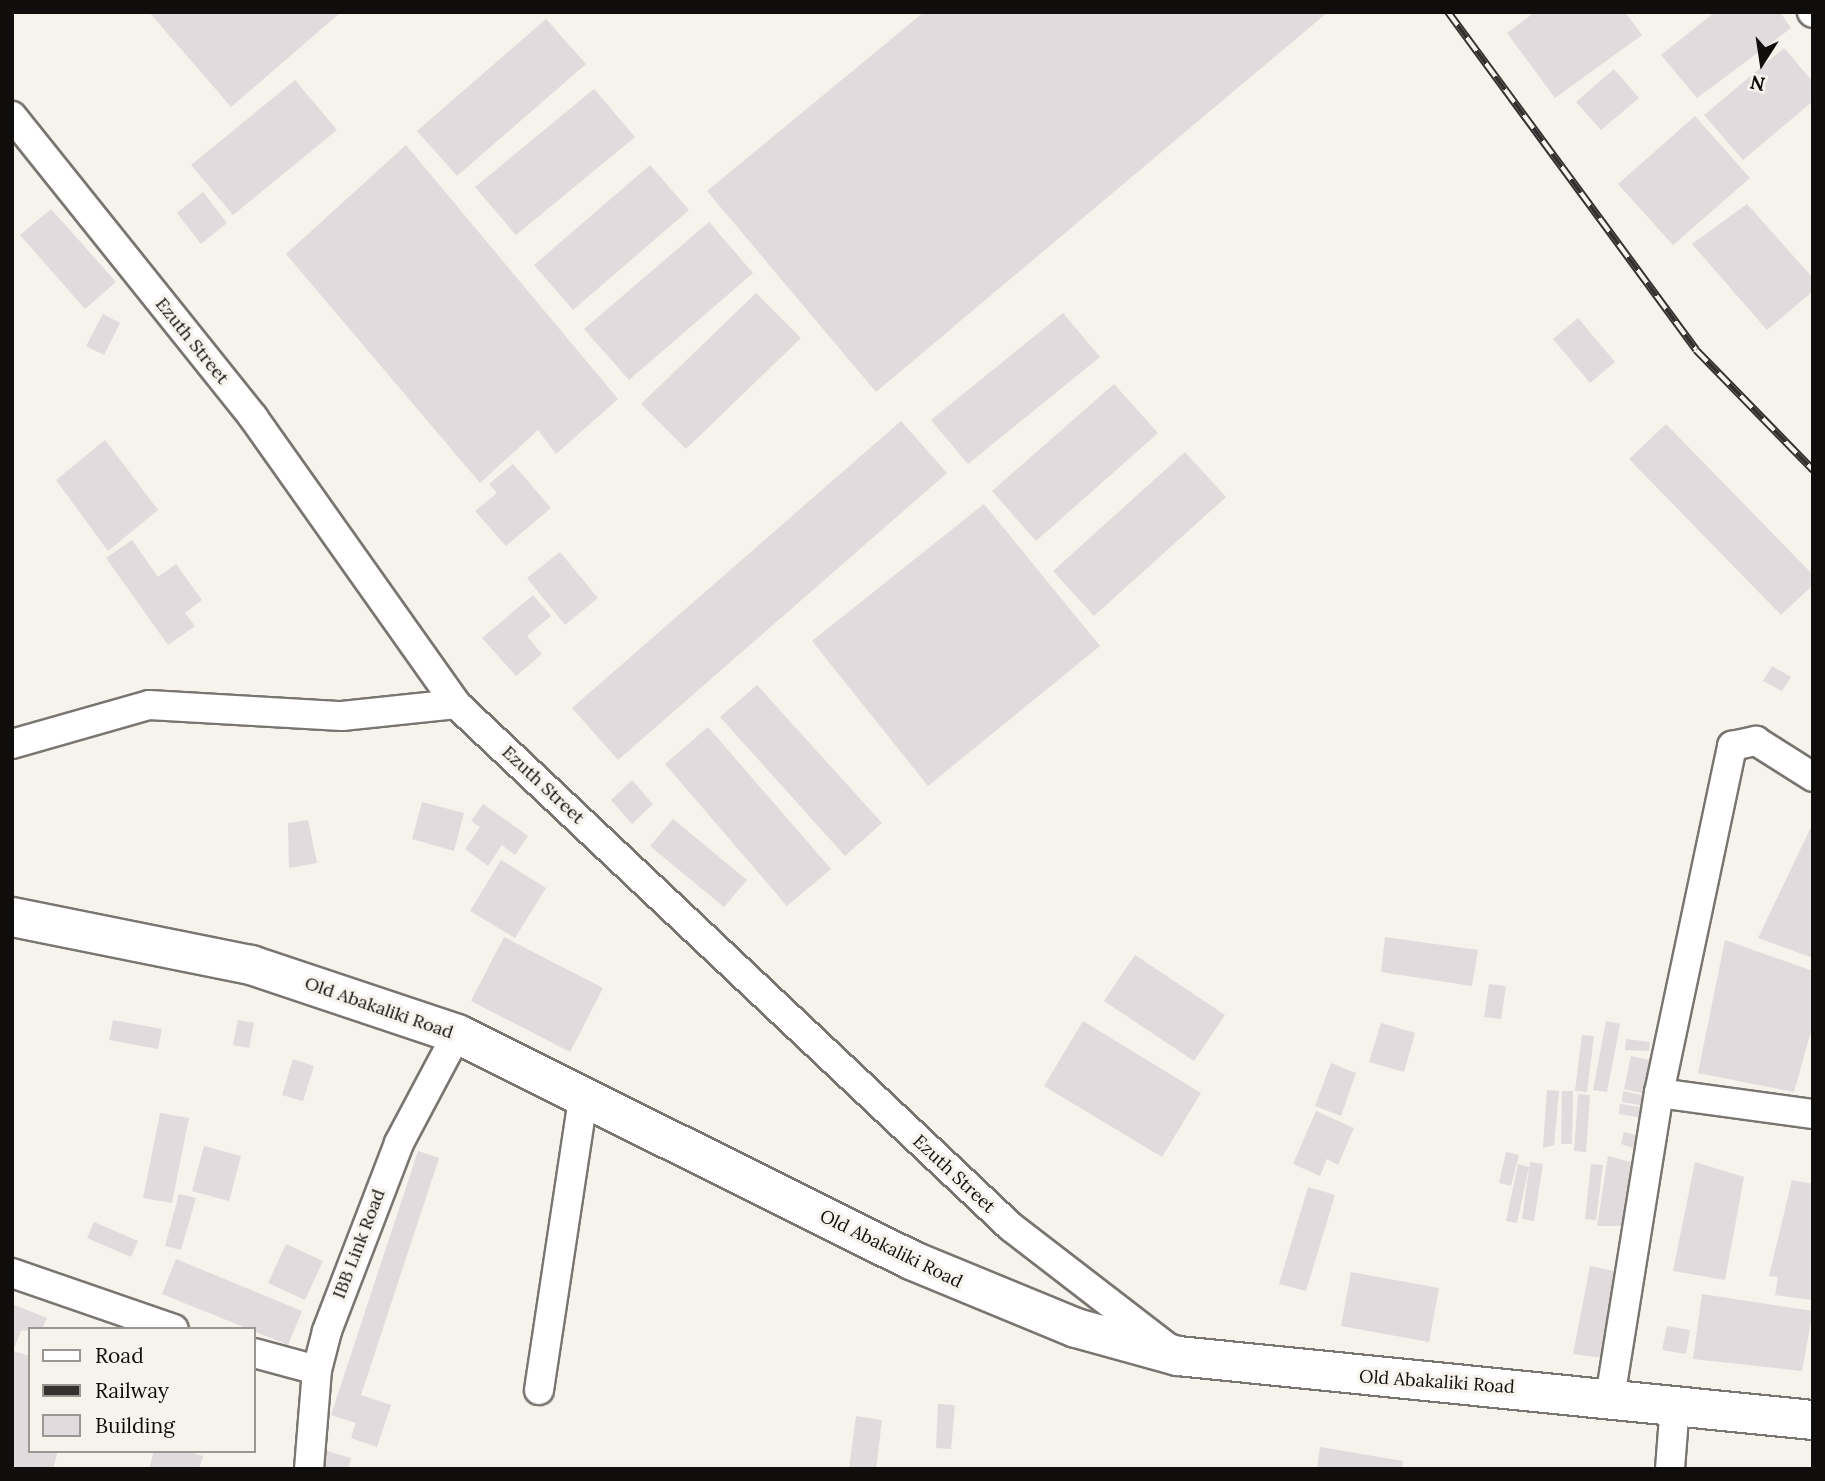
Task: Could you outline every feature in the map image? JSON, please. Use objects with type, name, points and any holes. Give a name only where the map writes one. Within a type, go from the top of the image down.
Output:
[{"type":"main road","name":"Old Abakaliki Road","points":[[12,917],[251,965],[457,1034],[584,1093],[994,1298],[1178,1356],[1813,1420]]},
{"type":"street","name":"Ezuth Street","points":[[12,116],[253,417],[456,704],[1011,1227],[1178,1356]]},
{"type":"street","points":[[12,744],[149,705],[342,716],[456,704]]},
{"type":"street","points":[[1610,1398],[1659,1093],[1732,746],[1756,741],[1813,778]]},
{"type":"street","name":"IBB Link Road","points":[[309,1469],[317,1370],[360,1236],[457,1034]]},
{"type":"street","points":[[539,1390],[584,1093]]},
{"type":"street","points":[[1659,1093],[1813,1114]]},
{"type":"street","points":[[12,1273],[168,1327]]},
{"type":"street","points":[[256,1354],[317,1370]]},
{"type":"street","points":[[1670,1469],[1675,1404]]},
{"type":"building","points":[[149,12],[341,12],[231,107]]},
{"type":"building","points":[[924,12],[1328,12],[876,392],[707,191]]},
{"type":"building","points":[[1535,12],[1625,12],[1642,35],[1555,98],[1507,33]]},
{"type":"building","points":[[1715,12],[1780,12],[1791,28],[1697,98],[1661,55]]},
{"type":"building","points":[[546,19],[586,64],[457,176],[417,131]]},
{"type":"building","points":[[1784,48],[1813,82],[1813,101],[1743,160],[1704,115]]},
{"type":"building","points":[[1614,69],[1639,98],[1601,130],[1576,102]]},
{"type":"building","points":[[295,80],[337,130],[233,215],[191,165]]},
{"type":"building","points":[[594,89],[635,137],[516,235],[475,187]]},
{"type":"building","points":[[1695,116],[1750,178],[1673,245],[1618,184]]},
{"type":"building","points":[[406,145],[618,399],[556,454],[538,430],[480,483],[286,254]]},
{"type":"building","points":[[650,165],[689,210],[573,310],[534,265]]},
{"type":"building","points":[[203,192],[227,223],[201,244],[177,213]]},
{"type":"building","points":[[1747,204],[1813,278],[1813,291],[1767,330],[1692,244]]},
{"type":"building","points":[[51,209],[116,282],[85,309],[20,235]]},
{"type":"building","points":[[709,222],[753,273],[629,380],[584,329]]},
{"type":"building","points":[[756,293],[801,338],[686,449],[641,404]]},
{"type":"building","points":[[1063,313],[1100,357],[968,464],[931,420]]},
{"type":"building","points":[[103,314],[120,323],[104,355],[86,346]]},
{"type":"building","points":[[1578,318],[1615,362],[1590,383],[1553,339]]},
{"type":"building","points":[[1114,384],[1158,433],[1036,541],[992,491]]},
{"type":"building","points":[[901,421],[947,473],[618,760],[572,708]]},
{"type":"building","points":[[1666,424],[1813,575],[1813,585],[1781,615],[1629,459]]},
{"type":"building","points":[[105,440],[158,510],[108,551],[56,480]]},
{"type":"building","points":[[1185,452],[1226,497],[1094,616],[1053,571]]},
{"type":"building","points":[[513,464],[551,508],[506,546],[475,511],[497,493],[489,484]]},
{"type":"building","points":[[984,504],[1100,646],[928,786],[812,641]]},
{"type":"building","points":[[132,540],[158,577],[176,564],[202,600],[185,613],[195,626],[168,645],[106,558]]},
{"type":"building","points":[[560,552],[598,598],[565,625],[527,578]]},
{"type":"building","points":[[533,595],[551,616],[527,636],[542,654],[516,676],[482,638]]},
{"type":"building","points":[[1772,666],[1791,677],[1782,691],[1763,681]]},
{"type":"building","points":[[757,685],[882,823],[845,856],[720,717]]},
{"type":"building","points":[[708,727],[831,869],[787,906],[665,764]]},
{"type":"building","points":[[632,780],[653,804],[632,824],[611,800]]},
{"type":"building","points":[[422,802],[464,813],[454,851],[412,839]]},
{"type":"building","points":[[483,804],[528,836],[515,855],[502,845],[488,866],[465,849],[480,827],[471,821]]},
{"type":"building","points":[[673,819],[747,880],[724,907],[650,846]]},
{"type":"building","points":[[308,820],[317,863],[289,868],[288,823]]},
{"type":"building","points":[[1813,823],[1813,958],[1758,938]]},
{"type":"building","points":[[501,860],[546,888],[515,938],[470,911]]},
{"type":"building","points":[[504,937],[603,988],[570,1052],[471,1001]]},
{"type":"building","points":[[1385,937],[1478,950],[1472,986],[1381,972]]},
{"type":"building","points":[[1725,940],[1813,971],[1813,1024],[1794,1092],[1698,1073]]},
{"type":"building","points":[[1135,955],[1225,1015],[1194,1061],[1104,1001]]},
{"type":"building","points":[[1489,984],[1506,986],[1501,1019],[1484,1017]]},
{"type":"building","points":[[113,1020],[162,1029],[158,1049],[109,1040]]},
{"type":"building","points":[[238,1020],[254,1023],[249,1048],[233,1045]]},
{"type":"building","points":[[1083,1021],[1201,1093],[1162,1157],[1044,1086]]},
{"type":"building","points":[[1606,1021],[1620,1024],[1607,1092],[1593,1090]]},
{"type":"building","points":[[1381,1023],[1415,1033],[1404,1072],[1369,1062]]},
{"type":"building","points":[[1582,1035],[1594,1036],[1587,1092],[1575,1091]]},
{"type":"building","points":[[1626,1039],[1650,1042],[1649,1051],[1625,1050]]},
{"type":"building","points":[[1631,1056],[1654,1061],[1646,1094],[1624,1089]]},
{"type":"building","points":[[293,1059],[314,1066],[303,1101],[282,1095]]},
{"type":"building","points":[[1331,1063],[1356,1073],[1341,1116],[1315,1106]]},
{"type":"building","points":[[1547,1090],[1559,1091],[1554,1145],[1543,1148]]},
{"type":"building","points":[[1562,1091],[1573,1091],[1572,1144],[1561,1144]]},
{"type":"building","points":[[1623,1091],[1646,1096],[1644,1106],[1622,1102]]},
{"type":"building","points":[[1578,1094],[1590,1095],[1586,1152],[1574,1151]]},
{"type":"building","points":[[1620,1104],[1646,1108],[1644,1118],[1619,1114]]},
{"type":"building","points":[[1316,1111],[1354,1128],[1338,1165],[1327,1159],[1320,1176],[1293,1164]]},
{"type":"building","points":[[160,1113],[189,1118],[172,1203],[143,1198]]},
{"type":"building","points":[[1624,1132],[1636,1135],[1633,1148],[1621,1144]]},
{"type":"building","points":[[204,1146],[241,1156],[229,1201],[192,1191]]},
{"type":"building","points":[[418,1151],[439,1158],[361,1395],[391,1405],[377,1447],[351,1438],[356,1423],[331,1415]]},
{"type":"building","points":[[1506,1152],[1519,1155],[1511,1186],[1499,1183]]},
{"type":"building","points":[[1608,1156],[1638,1164],[1630,1226],[1597,1226]]},
{"type":"building","points":[[1530,1162],[1543,1164],[1534,1221],[1522,1219]]},
{"type":"building","points":[[1695,1162],[1744,1177],[1725,1280],[1673,1271]]},
{"type":"building","points":[[1518,1164],[1529,1167],[1517,1223],[1506,1221]]},
{"type":"building","points":[[1591,1164],[1603,1165],[1596,1220],[1585,1219]]},
{"type":"building","points":[[1792,1180],[1813,1184],[1813,1300],[1775,1295],[1778,1277],[1769,1276]]},
{"type":"building","points":[[1308,1187],[1335,1195],[1306,1291],[1279,1284]]},
{"type":"building","points":[[179,1194],[196,1198],[181,1250],[165,1246]]},
{"type":"building","points":[[94,1222],[138,1241],[131,1257],[87,1238]]},
{"type":"building","points":[[286,1244],[323,1261],[305,1300],[268,1283]]},
{"type":"building","points":[[176,1259],[302,1311],[288,1345],[256,1332],[256,1327],[244,1327],[162,1294]]},
{"type":"building","points":[[1590,1266],[1619,1272],[1604,1358],[1573,1354]]},
{"type":"building","points":[[1351,1272],[1439,1288],[1429,1342],[1341,1326]]},
{"type":"building","points":[[1702,1294],[1813,1311],[1802,1371],[1693,1359]]},
{"type":"building","points":[[12,1304],[47,1318],[43,1327],[28,1327],[28,1330],[21,1331],[13,1351],[28,1355],[28,1453],[57,1453],[53,1469],[12,1469]]},
{"type":"building","points":[[1667,1326],[1690,1330],[1686,1354],[1662,1350]]},
{"type":"building","points":[[938,1404],[955,1405],[951,1449],[936,1448]]},
{"type":"building","points":[[856,1416],[882,1420],[876,1469],[849,1469]]},
{"type":"building","points":[[1320,1447],[1403,1461],[1402,1469],[1317,1469]]},
{"type":"building","points":[[327,1451],[351,1458],[348,1469],[322,1469]]},
{"type":"building","points":[[153,1453],[192,1453],[203,1456],[199,1469],[149,1469]]},
{"type":"railway","points":[[1448,12],[1696,350],[1813,470]]}]
